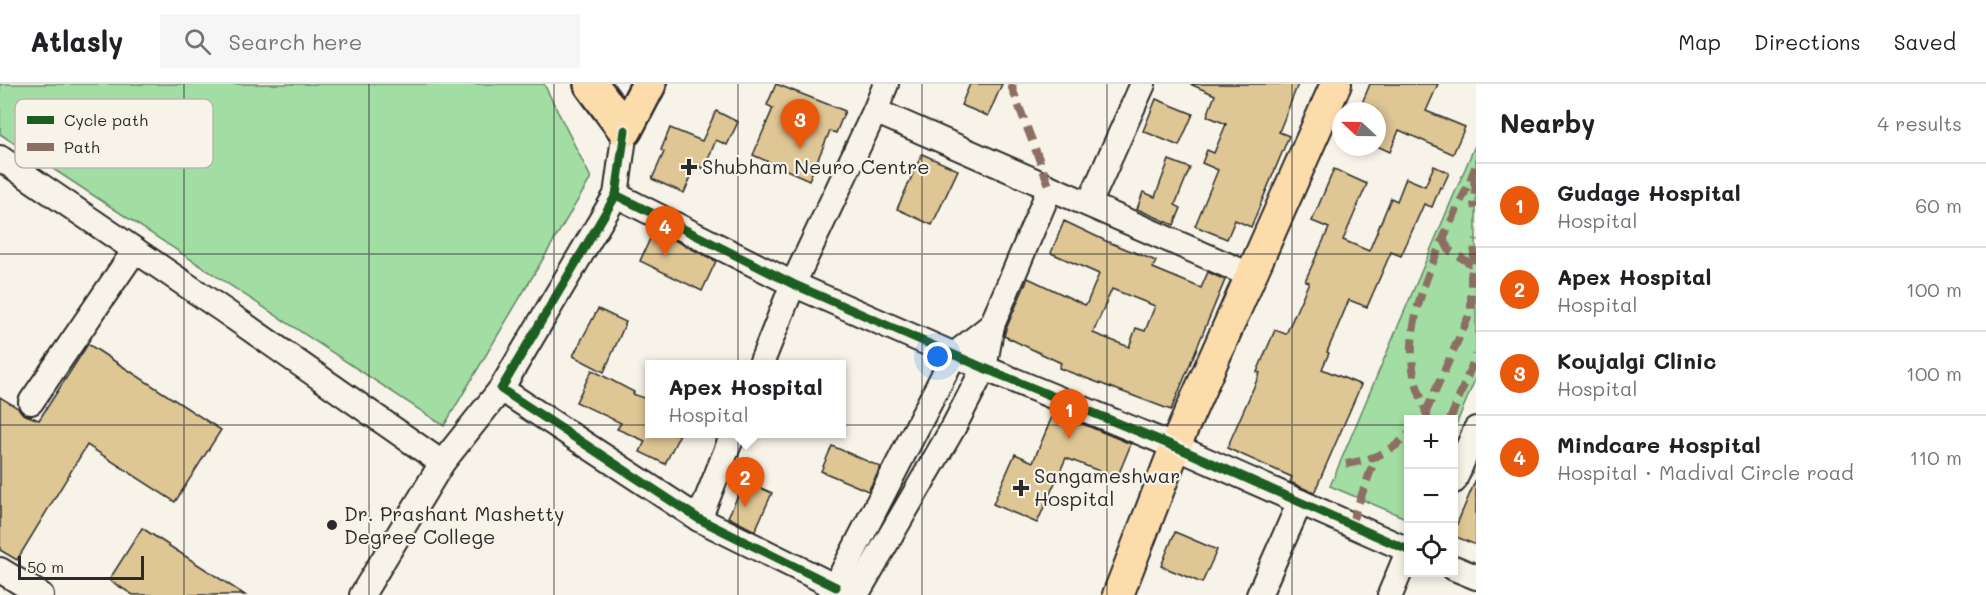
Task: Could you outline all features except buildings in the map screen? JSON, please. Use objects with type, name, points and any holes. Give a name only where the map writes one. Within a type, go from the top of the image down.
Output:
[{"type":"highway","points":[[591,84],[625,130],[649,84]]},
{"type":"main road","points":[[1118,595],[1176,447],[1336,84]]},
{"type":"street","points":[[763,360],[793,284],[886,84]]},
{"type":"street","points":[[1089,204],[1143,84]]},
{"type":"street","points":[[875,111],[1252,276]]},
{"type":"street","points":[[362,595],[442,463],[501,389],[616,195],[625,130]]},
{"type":"street","points":[[0,159],[442,463]]},
{"type":"street","points":[[841,592],[953,428],[984,368],[992,325],[1050,188]]},
{"type":"street","points":[[616,195],[793,284],[984,368],[1176,447],[1404,549]]},
{"type":"street","points":[[31,402],[135,250]]},
{"type":"street","points":[[841,592],[954,355],[992,325]]},
{"type":"street","points":[[501,389],[699,519],[841,592]]},
{"type":"street","points":[[1458,472],[1476,429]]},
{"type":"street","points":[[699,519],[731,438]]},
{"type":"street","points":[[1259,595],[1300,502]]},
{"type":"street","points":[[1390,595],[1404,561]]},
{"type":"street","points":[[0,570],[41,595]]},
{"type":"street","points":[[1458,570],[1476,577]]},
{"type":"green space","points":[[0,84],[544,84],[591,178],[444,426],[52,168],[213,168],[213,99],[15,99],[15,144],[0,134]]},
{"type":"green space","points":[[1476,143],[1476,377],[1458,420],[1458,415],[1404,415],[1404,517],[1330,486]]},
{"type":"marked path","points":[[1013,84],[1012,88],[1050,188]]},
{"type":"marked path","points":[[1470,181],[1476,165]]},
{"type":"marked path","points":[[1476,180],[1474,204],[1476,208]]},
{"type":"marked path","points":[[1427,415],[1414,375],[1412,350],[1414,325],[1428,275],[1438,251],[1470,181],[1475,182]]},
{"type":"marked path","points":[[1425,414],[1471,311],[1471,277],[1476,239]]},
{"type":"marked path","points":[[1444,240],[1449,250],[1476,267]]},
{"type":"marked path","points":[[1452,415],[1476,355]]},
{"type":"marked path","points":[[1346,464],[1380,455],[1404,439]]},
{"type":"marked path","points":[[1351,524],[1376,456]]},
{"type":"cycle path","points":[[625,130],[616,195],[501,389],[699,519],[836,587]]},
{"type":"cycle path","points":[[616,195],[793,284],[984,368],[1176,447],[1404,548]]},
{"type":"place","name":"Koujalgi Clinic","points":[[800,149]]},
{"type":"place","name":"Shubham Neuro Centre","points":[[689,167]]},
{"type":"place","name":"Mindcare Hospital","points":[[665,256]]},
{"type":"place","name":"Gudage Hospital","points":[[1069,439]]},
{"type":"place","name":"Sangameshwar Hospital","points":[[1021,488]]},
{"type":"place","name":"Apex Hospital","points":[[745,507]]},
{"type":"place","name":"Dr. Prashant Mashetty Degree College","points":[[332,525]]}]
